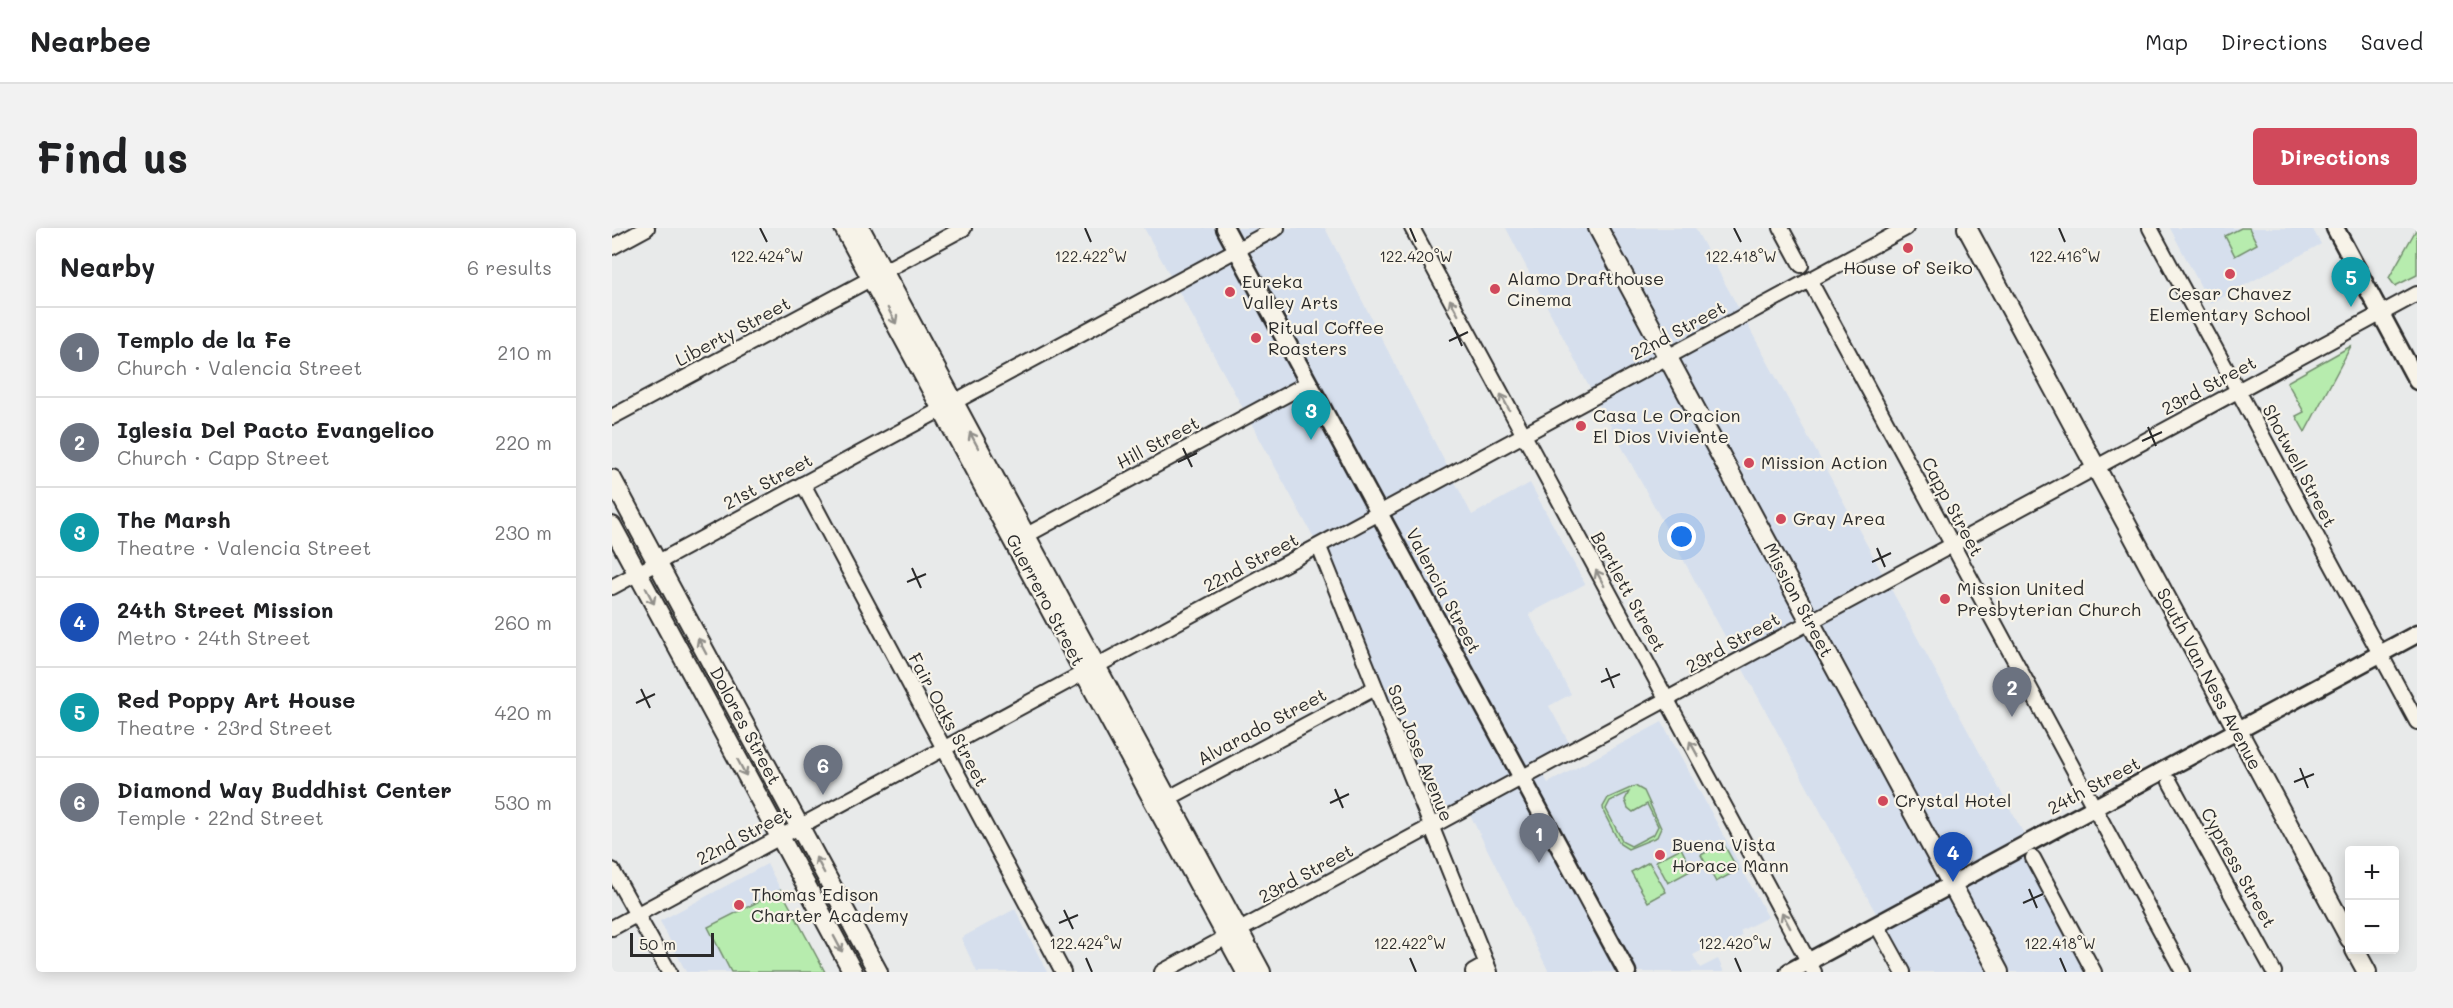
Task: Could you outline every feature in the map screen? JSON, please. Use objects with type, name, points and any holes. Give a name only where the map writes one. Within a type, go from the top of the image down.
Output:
[{"type":"main road","name":"Guerrero Street","points":[[844,228],[878,275]]},
{"type":"main road","name":"Guerrero Street","points":[[860,228],[878,275],[1090,670],[1233,934],[1261,972]]},
{"type":"main road","name":"Mission Street","points":[[1598,228],[1999,972]]},
{"type":"main road","name":"South Van Ness Avenue","points":[[1966,228],[2345,932]]},
{"type":"main road","name":"Guerrero Street","points":[[948,406],[1025,536],[1090,670],[1167,799],[1233,934],[1246,972]]},
{"type":"main road","name":"Dolores Street","points":[[612,479],[878,972]]},
{"type":"main road","name":"Dolores Street","points":[[612,526],[853,972]]},
{"type":"main road","points":[[708,705],[728,694]]},
{"type":"main road","points":[[2357,954],[2367,972]]},
{"type":"street","points":[[612,247],[647,228]]},
{"type":"street","name":"Liberty Street","points":[[612,417],[964,228]]},
{"type":"street","name":"Valencia Street","points":[[1225,228],[1627,972]]},
{"type":"street","name":"21st Street","points":[[612,587],[1277,228]]},
{"type":"street","name":"Bartlett Street","points":[[1412,228],[1811,967]]},
{"type":"street","points":[[1781,228],[1801,265]]},
{"type":"street","name":"22nd Street","points":[[612,928],[1906,228]]},
{"type":"street","name":"Shotwell Street","points":[[2150,228],[2417,722]]},
{"type":"street","points":[[2335,228],[2417,381]]},
{"type":"street","name":"Capp Street","points":[[1810,281],[2183,972]]},
{"type":"street","name":"23rd Street","points":[[1162,972],[2417,294]]},
{"type":"street","name":"Hill Street","points":[[1025,536],[1308,383]]},
{"type":"street","name":"Fair Oaks Street","points":[[803,484],[1063,972]]},
{"type":"street","name":"San Jose Avenue","points":[[1319,547],[1430,828],[1489,968]]},
{"type":"street","name":"24th Street","points":[[1789,972],[1811,967],[1877,925],[2417,634]]},
{"type":"street","name":"Alvarado Street","points":[[1167,799],[1375,688]]},
{"type":"street","name":"Cypress Street","points":[[2170,782],[2274,972]]},
{"type":"street","points":[[2033,858],[2094,972]]},
{"type":"street","points":[[612,870],[669,972]]},
{"type":"street","points":[[1877,925],[1903,972]]},
{"type":"street","points":[[1473,972],[1489,968]]},
{"type":"shaded area","points":[[1144,228],[1325,228],[1472,515],[1530,483],[1585,584],[1529,614],[1571,694],[1549,706],[1573,750],[1540,768],[1548,783],[1662,722],[1768,917],[1740,931],[1742,936],[1716,950],[1710,946],[1693,955],[1700,968],[1718,959],[1724,972],[1549,972],[1467,809],[1430,828],[1319,547]]},
{"type":"shaded area","points":[[1506,228],[1695,228],[2025,836],[2021,840],[2093,972],[1908,972],[1586,381]]},
{"type":"shaded area","name":"Cesar Chavez Elementary School","points":[[2170,228],[2312,228],[2321,244],[2210,304]]},
{"type":"shaded area","name":"Thomas Edison Charter Academy","points":[[767,864],[825,972],[686,972],[660,921]]},
{"type":"shaded area","points":[[1015,909],[1047,972],[977,972],[961,938]]},
{"type":"green space","points":[[2241,228],[2249,228],[2257,244],[2235,256],[2225,236]]},
{"type":"green space","points":[[2417,228],[2417,275],[2395,286],[2389,278]]},
{"type":"green space","points":[[2351,346],[2305,432],[2296,416],[2304,412],[2287,382]]},
{"type":"green space","points":[[1635,786],[1644,791],[1661,828],[1657,837],[1628,849],[1620,844],[1604,813],[1603,807],[1608,798]],"holes":[[[1629,792],[1625,800],[1628,808],[1633,812],[1647,804],[1658,826],[1654,834],[1631,846],[1623,842],[1606,809],[1610,801]]]},
{"type":"green space","points":[[1723,843],[1738,870],[1716,882],[1701,855]]},
{"type":"green space","points":[[1681,848],[1692,870],[1668,883],[1656,861]]},
{"type":"green space","points":[[1649,862],[1666,892],[1648,902],[1631,872]]},
{"type":"green space","points":[[781,890],[825,972],[731,972],[708,927]]},
{"type":"place","name":"House of Seiko","points":[[1908,248]]},
{"type":"place","name":"Cesar Chavez Elementary School","points":[[2230,274]]},
{"type":"place","name":"Alamo Drafthouse Cinema","points":[[1495,289]]},
{"type":"place","name":"Eureka Valley Arts","points":[[1230,292]]},
{"type":"place","name":"Red Poppy Art House","points":[[2351,307]]},
{"type":"place","name":"Ritual Coffee Roasters","points":[[1256,338]]},
{"type":"place","name":"Casa Le Oracion El Dios Viviente","points":[[1581,426]]},
{"type":"place","name":"The Marsh","points":[[1311,440]]},
{"type":"place","name":"Mission Action","points":[[1749,463]]},
{"type":"place","name":"Gray Area","points":[[1781,519]]},
{"type":"place","name":"Mission United Presbyterian Church","points":[[1945,599]]},
{"type":"place","name":"Iglesia Del Pacto Evangelico","points":[[2012,717]]},
{"type":"place","name":"Diamond Way Buddhist Center","points":[[823,795]]},
{"type":"place","name":"Crystal Hotel","points":[[1883,801]]},
{"type":"place","name":"Buena Vista Horace Mann","points":[[1660,855]]},
{"type":"place","name":"Templo de la Fe","points":[[1539,863]]},
{"type":"place","name":"24th Street Mission","points":[[1953,882]]},
{"type":"place","name":"Thomas Edison Charter Academy","points":[[739,905]]}]
